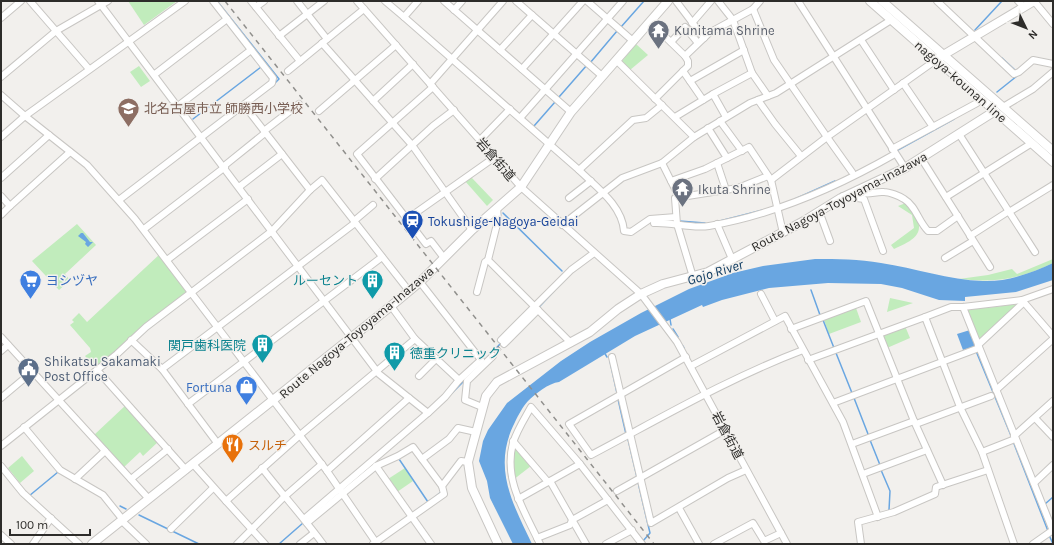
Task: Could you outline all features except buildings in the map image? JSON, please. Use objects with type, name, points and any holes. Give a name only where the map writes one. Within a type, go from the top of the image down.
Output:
[{"type":"main road","name":"nagoya-kounan line","points":[[870,1],[891,20],[940,57],[999,109],[1053,151]]},
{"type":"main road","name":"nagoya-kounan line","points":[[882,1],[981,98],[999,109],[1053,162]]},
{"type":"main road","name":"Route Nagoya-Toyoyama-Inazawa","points":[[92,544],[352,338],[420,282],[472,230],[521,187],[571,112],[650,22],[664,2]]},
{"type":"main road","points":[[940,57],[1030,3]]},
{"type":"main road","name":"Route Nagoya-Toyoyama-Inazawa","points":[[498,544],[472,488],[468,462],[482,407],[486,396],[497,382],[590,332],[618,309],[641,294],[663,284],[693,277],[732,259],[783,232],[843,196],[905,168],[999,109]]},
{"type":"street","points":[[1,18],[21,1]]},
{"type":"street","points":[[30,1],[89,69]]},
{"type":"street","points":[[1,77],[56,31],[100,3],[108,1]]},
{"type":"street","points":[[1,137],[25,116],[185,1]]},
{"type":"street","points":[[119,200],[272,83],[273,78],[213,1]]},
{"type":"street","points":[[251,1],[300,61]]},
{"type":"street","points":[[256,7],[264,1]]},
{"type":"street","points":[[297,1],[324,41],[354,80],[412,145],[446,191],[472,230]]},
{"type":"street","points":[[279,36],[324,1]]},
{"type":"street","name":"岩倉街道","points":[[357,1],[521,187],[641,294],[649,304],[686,357],[787,544]]},
{"type":"street","points":[[385,1],[603,192],[624,223],[624,231],[631,232],[650,219],[676,220],[707,226],[777,207],[860,174],[933,127],[977,103],[981,98]]},
{"type":"street","points":[[404,17],[418,1]]},
{"type":"street","points":[[444,1],[571,112]]},
{"type":"street","points":[[454,10],[462,1]]},
{"type":"street","points":[[444,258],[431,241],[426,244],[357,154],[431,85],[503,1]]},
{"type":"street","points":[[516,1],[602,76]]},
{"type":"street","points":[[522,69],[583,1]]},
{"type":"street","points":[[587,1],[633,41]]},
{"type":"street","points":[[520,118],[623,1]]},
{"type":"street","points":[[676,1],[704,38]]},
{"type":"street","points":[[692,23],[711,1]]},
{"type":"street","points":[[718,1],[733,20],[752,73],[768,96]]},
{"type":"street","points":[[685,56],[709,33],[753,9],[760,1]]},
{"type":"street","points":[[798,1],[905,168]]},
{"type":"street","points":[[937,1],[1014,74],[1019,72],[1033,60],[1053,64]]},
{"type":"street","points":[[1018,1],[1030,3],[1053,24]]},
{"type":"street","points":[[100,3],[377,371],[428,413]]},
{"type":"street","points":[[288,70],[364,9]]},
{"type":"street","points":[[753,9],[774,60],[852,172]]},
{"type":"street","points":[[500,50],[532,15]]},
{"type":"street","points":[[154,74],[227,19]]},
{"type":"street","points":[[562,225],[622,178],[662,164],[694,137],[708,128],[790,84],[891,20]]},
{"type":"street","points":[[650,22],[685,56],[688,64],[655,99]]},
{"type":"street","points":[[671,42],[685,27],[698,43]]},
{"type":"street","points":[[861,40],[894,90]]},
{"type":"street","points":[[319,111],[396,45]]},
{"type":"street","points":[[178,106],[251,50]]},
{"type":"street","points":[[690,81],[744,50]]},
{"type":"street","points":[[693,277],[676,220],[674,199],[738,188],[770,178],[940,57]]},
{"type":"street","points":[[616,60],[694,137]]},
{"type":"street","points":[[373,101],[413,64]]},
{"type":"street","points":[[683,71],[703,100]]},
{"type":"street","points":[[999,109],[1033,89],[1053,72]]},
{"type":"street","points":[[675,117],[712,94],[752,73]]},
{"type":"street","points":[[903,84],[933,127]]},
{"type":"street","points":[[712,94],[723,119],[742,151]]},
{"type":"street","points":[[1,95],[87,165],[144,229],[322,464],[327,471],[341,492],[375,543],[444,494],[442,486],[414,447],[376,466],[341,492],[305,521]]},
{"type":"street","points":[[758,100],[774,124],[801,156]]},
{"type":"street","points":[[144,229],[224,167],[299,104]]},
{"type":"street","points":[[244,105],[310,190]]},
{"type":"street","points":[[578,170],[633,120],[646,118],[662,105]]},
{"type":"street","points":[[480,140],[510,109]]},
{"type":"street","points":[[375,178],[454,110]]},
{"type":"street","points":[[708,128],[727,158]]},
{"type":"street","points":[[959,134],[1035,252]]},
{"type":"street","points":[[1,178],[49,135]]},
{"type":"street","points":[[946,197],[1032,143]]},
{"type":"street","points":[[671,181],[718,163],[749,147],[770,178],[783,232]]},
{"type":"street","points":[[1,214],[70,152]]},
{"type":"street","points":[[239,187],[282,154]]},
{"type":"street","points":[[407,219],[495,157]]},
{"type":"street","points":[[921,158],[990,267]]},
{"type":"street","points":[[718,163],[726,190]]},
{"type":"street","points":[[662,164],[679,197]]},
{"type":"street","points":[[1,446],[97,370],[191,291],[272,231],[310,190],[322,180],[409,291]]},
{"type":"street","points":[[569,198],[590,182]]},
{"type":"street","points":[[944,258],[1009,212],[1053,186]]},
{"type":"street","points":[[858,190],[867,194],[883,191],[904,198],[915,208],[920,222],[928,231],[937,231],[958,216]]},
{"type":"street","points":[[1,196],[10,206]]},
{"type":"street","points":[[843,196],[864,199],[883,251]]},
{"type":"street","points":[[167,260],[248,199]]},
{"type":"street","points":[[162,369],[355,222],[373,205]]},
{"type":"street","points":[[477,292],[485,262],[488,260],[498,220],[497,208]]},
{"type":"street","points":[[819,211],[830,242]]},
{"type":"street","points":[[654,223],[676,220]]},
{"type":"street","points":[[717,224],[732,259]]},
{"type":"street","points":[[503,342],[571,270],[594,253]]},
{"type":"street","points":[[188,404],[382,257]]},
{"type":"street","points":[[488,260],[571,342]]},
{"type":"street","points":[[341,492],[445,397],[459,380],[470,372],[481,360],[420,282]]},
{"type":"street","points":[[808,360],[951,307],[1023,302],[1053,289]]},
{"type":"street","points":[[761,294],[775,321]]},
{"type":"street","points":[[791,329],[866,301],[915,423],[943,485]]},
{"type":"street","points":[[996,390],[1053,337],[1023,302]]},
{"type":"street","points":[[833,402],[977,348],[1023,302]]},
{"type":"street","points":[[391,306],[416,339],[459,380]]},
{"type":"street","points":[[963,307],[977,348],[996,390],[1013,439],[1034,483],[1051,531],[1033,544]]},
{"type":"street","points":[[691,366],[785,316],[802,350],[833,402],[852,444],[878,517]]},
{"type":"street","points":[[925,316],[960,408],[982,452],[1014,544]]},
{"type":"street","points":[[1,337],[149,499]]},
{"type":"street","points":[[226,501],[300,435],[416,339]]},
{"type":"street","points":[[131,340],[162,369],[218,444]]},
{"type":"street","points":[[1,351],[8,345]]},
{"type":"street","points":[[686,357],[569,424],[591,455],[706,393],[778,359],[802,350]]},
{"type":"street","points":[[482,407],[465,400],[467,382],[493,356]]},
{"type":"street","points":[[612,357],[651,523],[728,478],[746,470]]},
{"type":"street","points":[[419,376],[436,358]]},
{"type":"street","points":[[97,370],[186,470]]},
{"type":"street","points":[[1,398],[32,372]]},
{"type":"street","points":[[852,444],[960,408],[991,396]]},
{"type":"street","points":[[327,471],[409,398]]},
{"type":"street","points":[[982,452],[1013,439],[1053,401]]},
{"type":"street","points":[[608,500],[572,520],[570,524],[539,541],[514,490],[510,474],[513,441],[531,407],[580,464],[632,530],[642,544]]},
{"type":"street","points":[[1035,418],[1053,437]]},
{"type":"street","points":[[24,427],[60,470],[102,495],[122,521],[146,544]]},
{"type":"street","points":[[422,459],[449,440],[458,428],[476,432]]},
{"type":"street","points":[[617,491],[725,430]]},
{"type":"street","points":[[513,441],[549,481],[586,544]]},
{"type":"street","points":[[131,479],[168,449]]},
{"type":"street","points":[[863,474],[927,450]]},
{"type":"street","points":[[75,479],[105,451]]},
{"type":"street","points":[[442,486],[461,461],[468,462]]},
{"type":"street","points":[[193,464],[265,544]]},
{"type":"street","points":[[237,544],[284,497],[322,464]]},
{"type":"street","points":[[518,499],[580,464]]},
{"type":"street","points":[[1,466],[23,493],[79,544]]},
{"type":"street","points":[[376,466],[432,544]]},
{"type":"street","points":[[1034,483],[1053,466]]},
{"type":"street","points":[[262,468],[323,544]]},
{"type":"street","points":[[861,544],[858,522],[878,517],[935,494],[936,487],[988,470]]},
{"type":"street","points":[[171,529],[214,488]]},
{"type":"street","points":[[679,508],[699,544]]},
{"type":"street","points":[[33,544],[51,518]]},
{"type":"street","points":[[714,544],[753,523],[764,541],[781,533]]},
{"type":"street","points":[[606,544],[632,530]]},
{"type":"street","points":[[300,544],[314,533]]},
{"type":"street","points":[[1,535],[11,544]]},
{"type":"green space","points":[[128,1],[177,1],[144,25]]},
{"type":"green space","points":[[636,44],[648,55],[630,70],[622,61]]},
{"type":"green space","points":[[139,66],[150,81],[141,87],[130,72]]},
{"type":"green space","points":[[471,177],[493,200],[487,206],[465,181]]},
{"type":"green space","points":[[906,203],[917,218],[919,230],[914,238],[894,249],[891,245],[914,228],[912,215],[898,206]]},
{"type":"green space","points":[[77,224],[96,245],[65,274],[70,280],[59,290],[32,261]]},
{"type":"green space","points":[[160,254],[187,291],[95,368],[85,356],[91,352],[90,348],[70,325],[74,322],[72,320],[79,313],[87,322]]},
{"type":"green space","points":[[1053,259],[1053,263],[1018,276],[996,280],[959,279],[988,275],[1012,269],[1017,274]]},
{"type":"green space","points":[[890,298],[913,303],[887,312]]},
{"type":"green space","points":[[1017,305],[981,339],[978,338],[967,311],[969,309]]},
{"type":"green space","points":[[856,308],[861,322],[829,334],[824,320]]},
{"type":"green space","points":[[905,326],[910,338],[887,348],[883,337],[884,334]]},
{"type":"green space","points":[[126,405],[159,441],[143,456],[140,452],[124,467],[94,435]]},
{"type":"green space","points":[[514,445],[531,466],[513,480],[512,473]]},
{"type":"green space","points":[[22,456],[34,471],[20,483],[8,468]]},
{"type":"green space","points":[[405,468],[413,481],[397,492],[388,479]]},
{"type":"water","points":[[83,233],[90,242],[93,242],[88,247],[85,244],[86,242],[78,236]]},
{"type":"water","points":[[815,259],[873,262],[945,276],[983,281],[1001,280],[1019,276],[1053,263],[1053,280],[1016,292],[965,297],[965,301],[939,300],[902,288],[881,284],[828,283],[769,288],[722,300],[703,307],[702,305],[635,336],[559,382],[542,389],[528,401],[521,411],[508,438],[505,454],[505,469],[507,484],[512,499],[532,544],[513,544],[490,498],[487,481],[479,461],[483,441],[488,430],[507,403],[561,361],[590,342],[641,313],[689,289],[733,273],[763,266]]},
{"type":"water","points":[[970,330],[976,346],[963,350],[957,334]]},
{"type":"waterway","points":[[217,1],[279,79],[275,83]]},
{"type":"waterway","points":[[621,27],[644,1]]},
{"type":"waterway","points":[[975,30],[1002,1]]},
{"type":"waterway","points":[[590,63],[617,31]]},
{"type":"waterway","points":[[1002,58],[1016,71]]},
{"type":"waterway","points":[[559,97],[587,65]]},
{"type":"waterway","points":[[193,119],[261,67]]},
{"type":"waterway","points":[[997,92],[1017,76]]},
{"type":"waterway","points":[[534,126],[555,102]]},
{"type":"waterway","points":[[896,151],[954,119]]},
{"type":"waterway","points":[[795,199],[835,181]]},
{"type":"waterway","points":[[716,222],[763,210]]},
{"type":"waterway","points":[[503,213],[562,271]]},
{"type":"waterway","points":[[679,221],[705,223]]},
{"type":"waterway","points":[[811,290],[820,315]]},
{"type":"waterway","points":[[539,307],[554,291]]},
{"type":"waterway","points":[[670,319],[671,325]]},
{"type":"waterway","points":[[823,320],[834,348]]},
{"type":"waterway","points":[[673,329],[678,337]]},
{"type":"waterway","points":[[483,362],[501,343]]},
{"type":"waterway","points":[[976,351],[1012,438]]},
{"type":"waterway","points":[[604,352],[607,357]]},
{"type":"waterway","points":[[836,353],[852,393]]},
{"type":"waterway","points":[[610,361],[617,393]]},
{"type":"waterway","points":[[435,410],[465,380]]},
{"type":"waterway","points":[[854,398],[868,434]]},
{"type":"waterway","points":[[618,399],[626,434]]},
{"type":"waterway","points":[[628,439],[637,477]]},
{"type":"waterway","points":[[870,440],[880,465]]},
{"type":"waterway","points":[[1013,441],[1048,531]]},
{"type":"waterway","points":[[399,459],[428,502]]},
{"type":"waterway","points":[[881,470],[890,491],[889,510]]},
{"type":"waterway","points":[[29,496],[58,472]]},
{"type":"waterway","points":[[638,482],[650,533],[643,541]]},
{"type":"waterway","points":[[435,497],[441,492]]},
{"type":"waterway","points":[[1045,504],[1053,497]]},
{"type":"waterway","points":[[120,506],[126,509]]},
{"type":"waterway","points":[[414,512],[422,506]]},
{"type":"waterway","points":[[139,515],[199,544]]},
{"type":"waterway","points":[[279,544],[303,523]]},
{"type":"waterway","points":[[1049,535],[1053,544]]},
{"type":"railway","points":[[225,1],[654,544]]},
{"type":"place","name":"Kunitama Shrine","points":[[659,50]]},
{"type":"place","name":"北名古屋市立 師勝西小学校","points":[[129,128]]},
{"type":"place","name":"Ikuta Shrine","points":[[683,208]]},
{"type":"place","name":"Tokushige-Nagoya-Geidai","points":[[412,240]]},
{"type":"place","name":"ヨシヅヤ","points":[[31,300]]},
{"type":"place","name":"ルーセント","points":[[373,300]]},
{"type":"place","name":"関戸歯科医院","points":[[262,364]]},
{"type":"place","name":"徳重クリニック","points":[[395,372]]},
{"type":"place","name":"Shikatsu Sakamaki Post Office","points":[[29,388]]},
{"type":"place","name":"Fortuna","points":[[247,406]]},
{"type":"place","name":"スルチ","points":[[232,464]]},
{"type":"water label","name":"Gojo River","points":[[715,272]]}]
